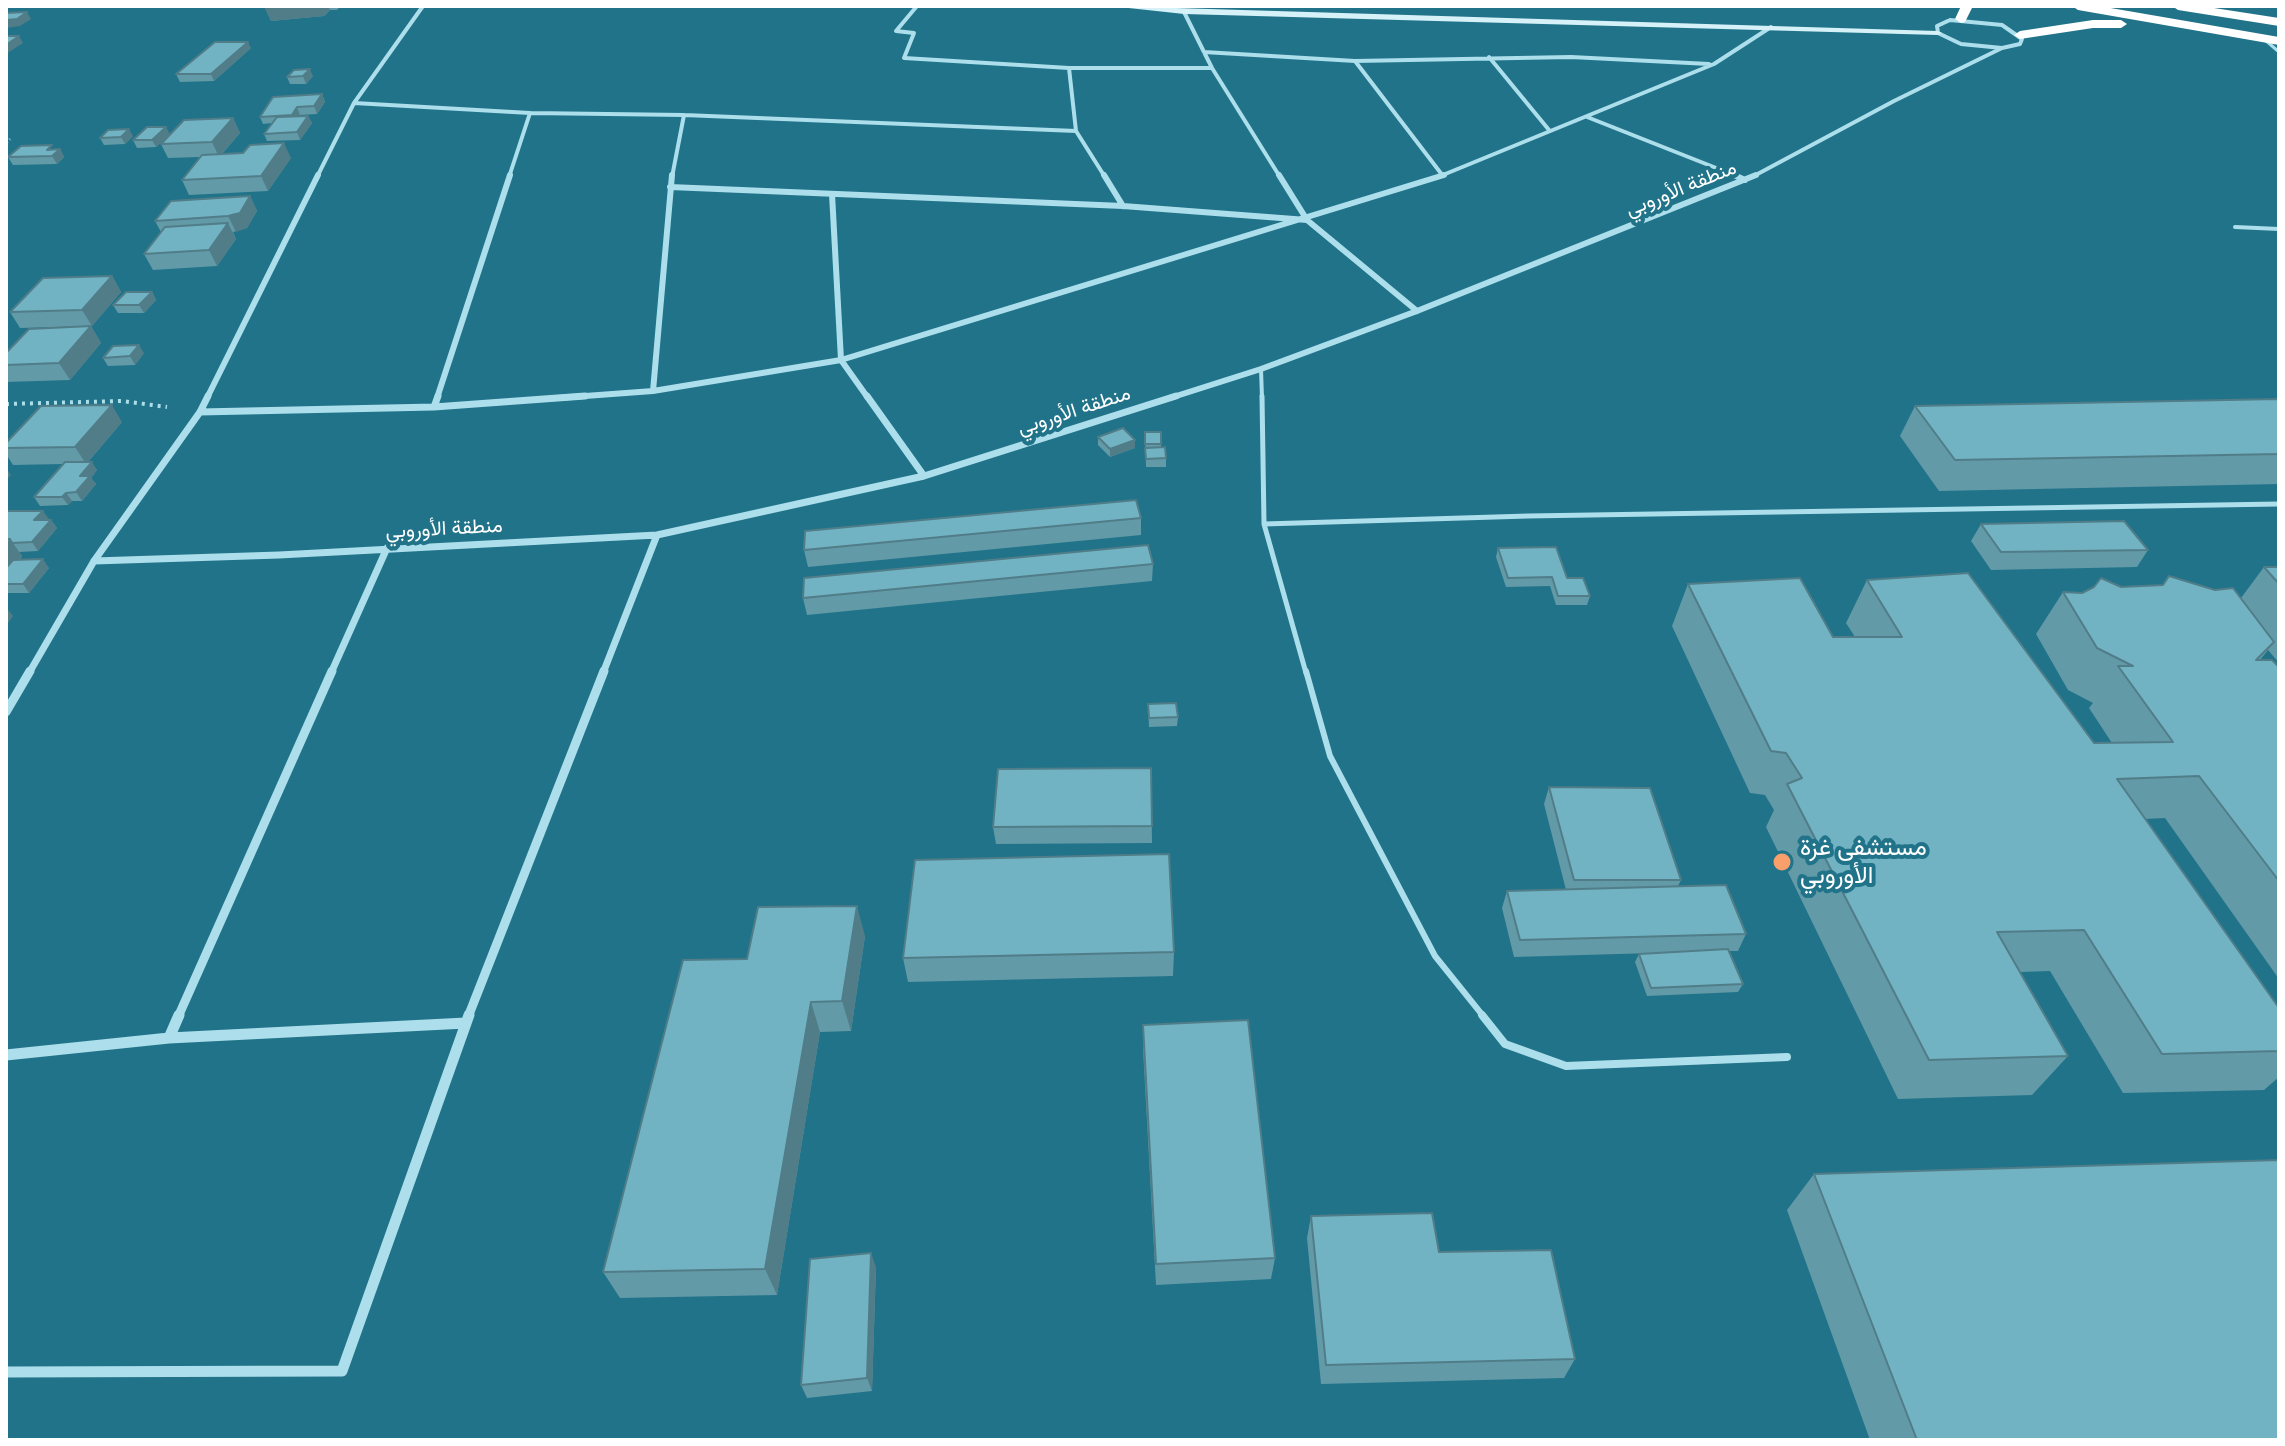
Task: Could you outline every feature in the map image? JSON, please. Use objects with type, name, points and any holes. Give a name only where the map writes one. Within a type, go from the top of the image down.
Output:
[{"type":"highway","points":[[1961,19],[1967,6]]},
{"type":"highway","points":[[2078,6],[2279,41]]},
{"type":"highway","points":[[2179,6],[2279,22]]},
{"type":"highway","points":[[2020,35],[2093,24],[2198,28]]},
{"type":"street","points":[[6,712],[94,561],[200,412],[354,103],[423,6]]},
{"type":"street","points":[[917,6],[896,31],[914,33],[904,58],[1069,68],[1212,68]]},
{"type":"street","points":[[1114,6],[1184,12],[1938,33],[1961,44],[2002,48]]},
{"type":"street","points":[[1184,12],[1212,68],[1307,220],[1417,311]]},
{"type":"street","points":[[1938,33],[1937,26],[1942,22],[1961,19],[2002,25],[2020,35]]},
{"type":"street","points":[[200,412],[434,407],[653,391],[841,360],[1443,176],[1714,64],[1771,27]]},
{"type":"street","name":"منطقة الأوروبي","points":[[94,561],[657,535],[924,476],[1261,369],[1746,181],[1894,101],[2002,48],[2020,44],[2020,35]]},
{"type":"street","points":[[1204,52],[1355,61],[1571,57],[1714,64]]},
{"type":"street","points":[[1489,57],[1549,130]]},
{"type":"street","points":[[1355,61],[1443,176]]},
{"type":"street","points":[[1069,68],[1076,131],[1123,206]]},
{"type":"street","points":[[354,103],[530,113],[684,115],[1076,131]]},
{"type":"street","points":[[434,407],[530,113]]},
{"type":"street","points":[[653,391],[670,187],[684,115]]},
{"type":"street","points":[[1587,117],[1746,181]]},
{"type":"street","points":[[670,187],[1123,206],[1307,220]]},
{"type":"street","points":[[832,194],[841,360],[924,476]]},
{"type":"street","points":[[6,1372],[342,1371],[466,1023],[657,535]]},
{"type":"street","points":[[169,1038],[387,548]]},
{"type":"street","points":[[6,1055],[169,1038],[466,1023]]},
{"type":"lane","points":[[2264,39],[2279,52]]},
{"type":"lane","points":[[2235,227],[2279,229]]},
{"type":"lane","points":[[1261,369],[1264,524],[1330,756],[1435,956],[1505,1044],[1566,1066],[1787,1057]]},
{"type":"lane","points":[[1264,524],[1528,516],[2279,504]]},
{"type":"path","points":[[6,143],[10,139]]},
{"type":"path","points":[[6,404],[122,401],[200,412]]},
{"type":"building","points":[[27,12],[17,19],[6,20],[6,13]]},
{"type":"building","points":[[6,36],[19,36],[6,45]]},
{"type":"building","points":[[215,42],[248,42],[211,74],[176,74]]},
{"type":"building","points":[[310,69],[303,76],[287,77],[294,70]]},
{"type":"building","points":[[322,94],[314,106],[297,107],[292,115],[260,117],[273,97]]},
{"type":"building","points":[[308,116],[297,132],[264,134],[277,117]]},
{"type":"building","points":[[233,118],[212,142],[161,144],[184,120]]},
{"type":"building","points":[[147,127],[166,127],[152,140],[133,140]]},
{"type":"building","points":[[129,129],[121,137],[100,138],[108,130]]},
{"type":"building","points":[[284,143],[261,176],[182,180],[202,155],[243,153],[250,145]]},
{"type":"building","points":[[52,145],[47,150],[60,149],[52,156],[8,157],[21,146]]},
{"type":"building","points":[[250,196],[240,213],[155,221],[171,201]]},
{"type":"building","points":[[228,223],[209,250],[144,254],[165,227]]},
{"type":"building","points":[[112,276],[82,310],[10,312],[43,278]]},
{"type":"building","points":[[126,292],[152,292],[139,305],[113,305]]},
{"type":"building","points":[[91,326],[59,363],[6,365],[6,353],[29,329]]},
{"type":"building","points":[[139,345],[130,356],[103,358],[113,346]]},
{"type":"building","points":[[2279,399],[2279,454],[1955,460],[1915,406]]},
{"type":"building","points":[[112,405],[75,447],[6,448],[6,443],[41,406]]},
{"type":"building","points":[[1123,428],[1135,440],[1110,449],[1098,437]]},
{"type":"building","points":[[1145,432],[1161,432],[1161,444],[1145,444]]},
{"type":"building","points":[[1165,447],[1166,458],[1146,459],[1145,448]]},
{"type":"building","points":[[65,462],[92,462],[80,476],[90,476],[76,492],[66,493],[62,497],[34,497]]},
{"type":"building","points":[[1136,500],[1141,518],[804,550],[805,531]]},
{"type":"building","points":[[7,511],[43,511],[34,520],[51,520],[32,542],[12,543],[6,539]]},
{"type":"building","points":[[2124,521],[2148,550],[2001,552],[1981,524]]},
{"type":"building","points":[[1148,545],[1153,564],[803,598],[804,578]]},
{"type":"building","points":[[1556,547],[1567,578],[1583,578],[1590,596],[1558,596],[1552,577],[1508,578],[1498,548]]},
{"type":"building","points":[[43,559],[23,584],[6,584],[6,568],[13,560]]},
{"type":"building","points":[[2264,567],[2279,567],[2279,584]]},
{"type":"building","points":[[1968,573],[2094,743],[2173,742],[2118,666],[2133,666],[2097,648],[2063,592],[2082,593],[2094,587],[2101,578],[2121,587],[2163,585],[2169,576],[2215,590],[2233,588],[2274,642],[2256,660],[2272,660],[2279,667],[2279,881],[2199,776],[2117,779],[2279,1008],[2279,1051],[2162,1054],[2084,930],[1997,932],[2068,1056],[1929,1060],[1787,784],[1802,778],[1786,753],[1771,751],[1688,584],[1800,578],[1833,637],[1902,637],[1867,580]]},
{"type":"building","points":[[1176,703],[1178,717],[1149,718],[1148,704]]},
{"type":"building","points":[[1151,768],[1152,826],[993,827],[998,769]]},
{"type":"building","points":[[1549,787],[1650,788],[1681,880],[1574,880]]},
{"type":"building","points":[[1169,854],[1174,952],[903,958],[915,860]]},
{"type":"building","points":[[1726,885],[1746,934],[1520,940],[1507,891]]},
{"type":"building","points":[[857,906],[842,1001],[811,1002],[765,1269],[603,1272],[683,960],[747,959],[758,907]]},
{"type":"building","points":[[1728,949],[1743,984],[1651,988],[1639,954]]},
{"type":"building","points":[[1248,1020],[1275,1258],[1156,1264],[1143,1025]]},
{"type":"building","points":[[2279,1160],[2279,1440],[1917,1440],[1814,1174]]},
{"type":"building","points":[[1432,1213],[1439,1252],[1551,1250],[1575,1359],[1326,1365],[1311,1216]]},
{"type":"building","points":[[871,1253],[867,1378],[801,1385],[810,1259]]},
{"type":"place","name":"مستشفى غزة الأوروبي","points":[[1782,862]]}]
